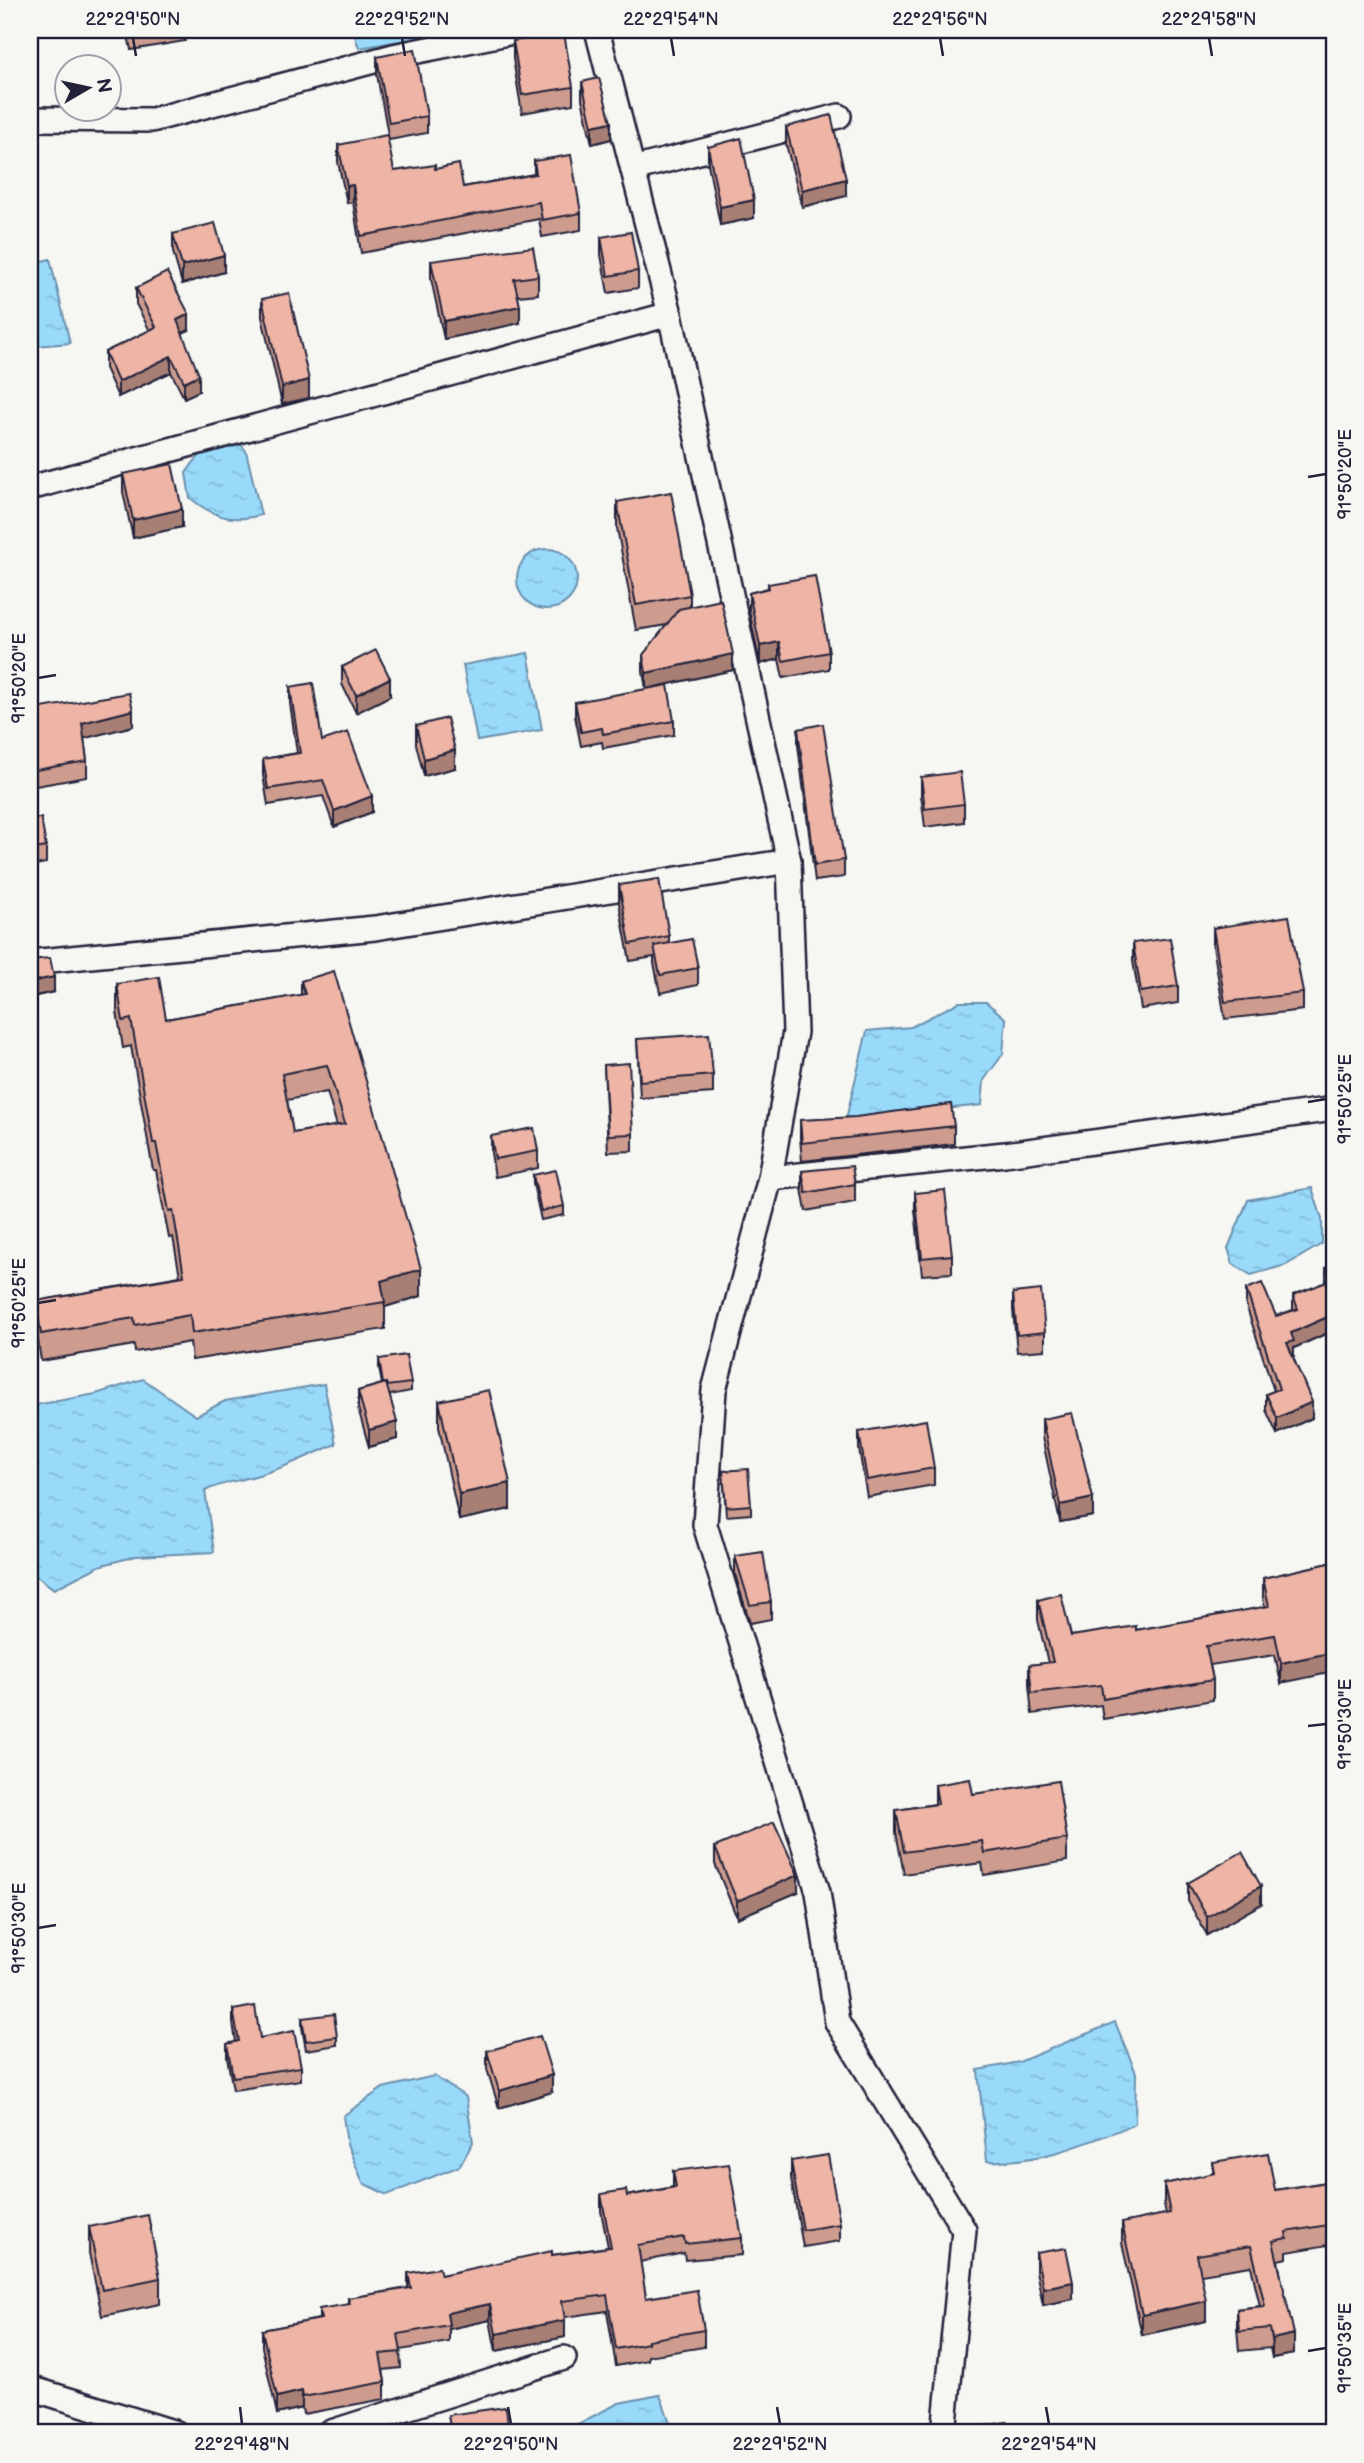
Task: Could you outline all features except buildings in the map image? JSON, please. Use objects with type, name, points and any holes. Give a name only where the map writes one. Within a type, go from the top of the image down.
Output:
[{"type":"street","points":[[30,118],[152,120],[393,56],[523,30]]},
{"type":"street","points":[[597,30],[670,314],[789,861],[795,1032],[770,1178],[714,1390],[705,1525],[818,1892],[837,2022],[964,2230],[944,2433]]},
{"type":"street","points":[[633,169],[839,116]]},
{"type":"street","points":[[30,488],[670,314]]},
{"type":"street","points":[[30,962],[375,928],[789,861]]},
{"type":"street","points":[[770,1178],[1004,1154],[1334,1109]]},
{"type":"street","points":[[328,2433],[564,2358]]},
{"type":"street","points":[[30,2388],[176,2433]]},
{"type":"water","points":[[353,30],[438,30],[429,36],[359,48]]},
{"type":"water","points":[[50,259],[70,343],[36,346],[30,314],[30,264]]},
{"type":"water","points":[[240,443],[246,451],[261,515],[223,517],[190,498],[186,473],[208,449]]},
{"type":"water","points":[[541,549],[553,549],[569,557],[575,567],[575,591],[569,601],[553,609],[541,609],[525,601],[517,585],[517,573],[525,557]]},
{"type":"water","points":[[528,653],[542,730],[477,741],[463,665]]},
{"type":"water","points":[[959,1002],[986,1002],[1006,1019],[1003,1054],[984,1080],[982,1105],[846,1119],[867,1031],[911,1027]]},
{"type":"water","points":[[1312,1188],[1322,1219],[1322,1244],[1286,1265],[1251,1275],[1233,1264],[1228,1248],[1248,1200]]},
{"type":"water","points":[[143,1379],[196,1416],[225,1401],[324,1384],[336,1444],[293,1463],[205,1491],[214,1552],[136,1556],[99,1566],[54,1589],[30,1571],[30,1406],[96,1394]]},
{"type":"water","points":[[1115,2022],[1136,2073],[1135,2124],[1044,2156],[987,2161],[978,2070],[1019,2062]]},
{"type":"water","points":[[434,2076],[466,2097],[473,2142],[460,2166],[387,2195],[363,2183],[347,2144],[343,2116],[383,2088]]},
{"type":"water","points":[[660,2395],[674,2433],[560,2433],[619,2403]]}]
